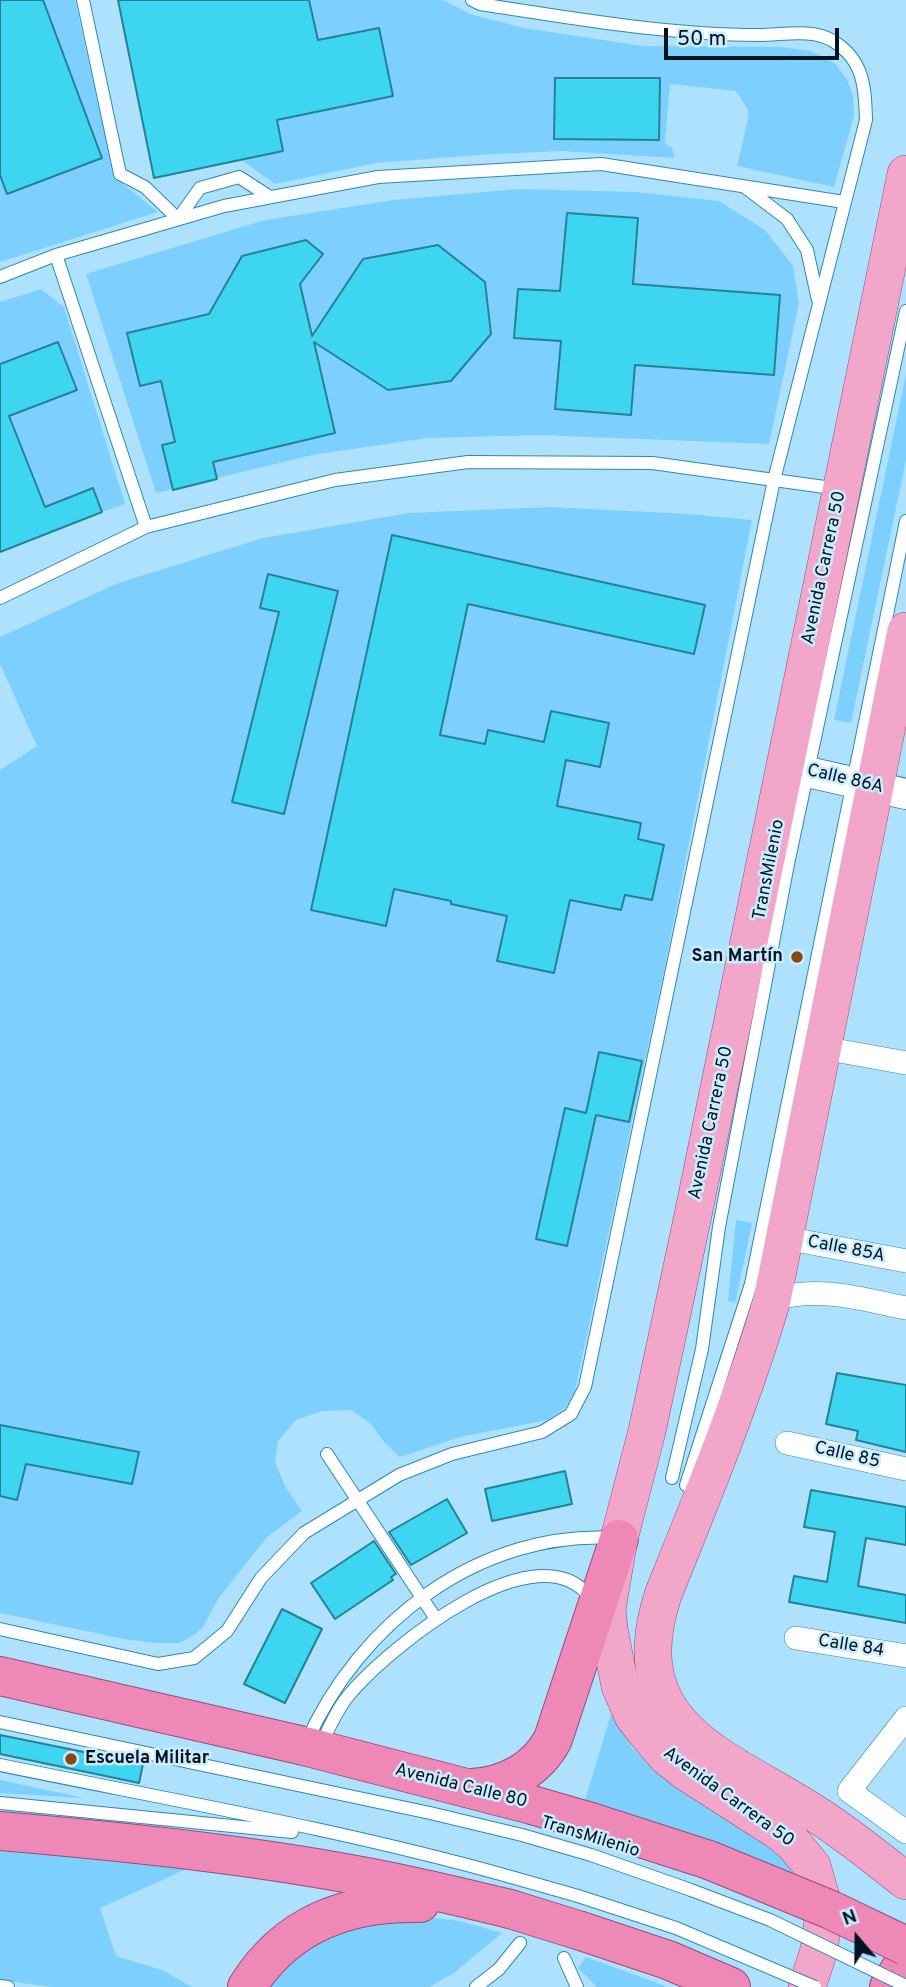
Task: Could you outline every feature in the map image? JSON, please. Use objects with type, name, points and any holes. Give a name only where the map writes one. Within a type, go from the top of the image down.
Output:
[{"type":"highway","points":[[472,1788],[493,1785],[517,1776],[546,1754],[603,1619],[619,1539]]},
{"type":"highway","name":"Avenida Calle 80","points":[[0,1676],[472,1788],[527,1820],[591,1838],[700,1875],[831,1910],[906,1946]]},
{"type":"highway","points":[[0,1831],[130,1843],[318,1869],[411,1886],[514,1910],[574,1928],[672,1944],[731,1987]]},
{"type":"highway","points":[[247,1987],[267,1958],[289,1939],[313,1924],[350,1910],[372,1905],[415,1903],[514,1910]]},
{"type":"highway","points":[[888,1987],[906,1960]]},
{"type":"main road","name":"Avenida Carrera 50","points":[[619,1539],[647,1432],[692,1220],[796,769],[841,489],[906,174]]},
{"type":"main road","name":"Avenida Carrera 50","points":[[906,631],[878,788],[772,1300],[728,1430],[663,1595],[654,1621],[653,1634],[653,1664],[658,1686],[668,1707],[682,1726],[733,1767],[810,1810],[906,1881]]},
{"type":"main road","name":"Avenida Carrera 50","points":[[603,1619],[626,1703],[657,1746],[704,1785],[778,1830],[812,1866],[821,1896],[823,1920],[818,1950],[807,1987]]},
{"type":"street","name":"Calle 86A","points":[[796,769],[878,788]]},
{"type":"street","points":[[823,1048],[906,1063]]},
{"type":"street","name":"Calle 85A","points":[[785,1238],[906,1261]]},
{"type":"street","points":[[772,1300],[787,1295],[820,1292],[906,1308]]},
{"type":"street","name":"Calle 85","points":[[787,1443],[906,1469]]},
{"type":"street","name":"Calle 84","points":[[796,1638],[906,1656]]},
{"type":"street","points":[[906,1718],[849,1791],[906,1832]]},
{"type":"lane","points":[[83,0],[120,174],[145,187],[178,219]]},
{"type":"lane","points":[[0,1629],[158,1664],[194,1658],[227,1631],[261,1578],[304,1533],[399,1475],[452,1454],[542,1432],[571,1414],[585,1387],[774,480],[866,120],[865,90],[856,60],[832,40],[810,34],[758,35],[673,30],[548,15],[480,4],[472,0]]},
{"type":"lane","points":[[0,277],[56,256],[224,206],[378,177],[601,164],[844,202]]},
{"type":"lane","points":[[178,219],[201,188],[239,177],[270,197]]},
{"type":"lane","points":[[743,185],[787,219],[807,250],[818,303]]},
{"type":"lane","points":[[56,256],[146,527]]},
{"type":"lane","name":"TransMilenio","points":[[672,1478],[702,1349],[719,1227],[796,769],[906,311]]},
{"type":"lane","points":[[0,598],[146,527],[335,480],[468,462],[652,463],[841,489]]},
{"type":"lane","points":[[686,1485],[751,1284],[878,788],[906,521]]},
{"type":"lane","points":[[327,1454],[436,1619]]},
{"type":"lane","points":[[312,1748],[333,1692],[358,1657],[387,1625],[421,1598],[463,1572],[508,1554],[555,1542],[600,1537],[619,1539]]},
{"type":"lane","points":[[312,1748],[348,1696],[373,1671],[454,1606],[493,1587],[538,1576],[558,1577],[583,1588],[603,1619]]},
{"type":"lane","name":"TransMilenio","points":[[0,1722],[430,1813],[527,1820]]},
{"type":"lane","points":[[0,1765],[359,1839],[452,1861],[514,1910],[499,1969],[476,1987]]},
{"type":"lane","points":[[0,1803],[359,1839]]},
{"type":"lane","points":[[700,1875],[770,1920],[906,1986]]},
{"type":"lane","points":[[574,1928],[577,1987]]},
{"type":"lane","points":[[672,1944],[815,1987]]},
{"type":"lane","points":[[0,1986],[8,1987]]},
{"type":"shaded area","points":[[0,0],[75,0],[114,177],[158,212],[0,262]]},
{"type":"shaded area","points":[[309,0],[443,0],[473,15],[524,28],[643,46],[781,47],[811,51],[836,64],[847,80],[853,96],[854,116],[834,187],[737,166],[748,110],[736,91],[670,84],[665,143],[672,148],[675,158],[563,151],[476,155],[377,163],[275,184],[241,160],[283,151],[277,120],[393,96],[379,28],[317,41]]},
{"type":"shaded area","points":[[519,189],[636,192],[719,201],[765,230],[793,266],[799,303],[769,444],[539,435],[427,438],[312,455],[156,493],[86,274],[265,220],[394,200]]},
{"type":"shaded area","points":[[41,289],[64,307],[125,504],[102,512],[92,488],[45,507],[9,416],[77,389],[58,342],[0,364],[0,302]]},
{"type":"shaded area","points":[[906,374],[906,460],[851,723],[834,720]]},
{"type":"shaded area","points":[[551,507],[752,520],[665,966],[575,1391],[566,1407],[547,1420],[460,1437],[400,1457],[384,1442],[372,1425],[352,1410],[322,1411],[296,1420],[278,1441],[275,1462],[286,1488],[302,1511],[267,1537],[218,1599],[203,1627],[179,1643],[124,1639],[0,1613],[0,770],[37,746],[0,664],[0,637],[118,583],[263,538],[409,513]]},
{"type":"shaded area","points":[[736,1220],[752,1223],[735,1303],[728,1301]]},
{"type":"shaded area","points":[[611,1714],[632,1748],[673,1785],[764,1841],[806,1881],[585,1800]]},
{"type":"shaded area","points":[[0,1780],[84,1798],[0,1793]]},
{"type":"shaded area","points":[[0,1849],[191,1867],[100,1908],[116,1956],[162,1970],[192,1987],[52,1987],[0,1980]]},
{"type":"shaded area","points":[[423,1917],[460,1921],[502,1933],[454,1973],[429,1987],[264,1987],[278,1964],[361,1919]]},
{"type":"shaded area","points":[[586,1957],[668,1987],[597,1987],[578,1968]]},
{"type":"building","points":[[0,0],[43,0],[102,158],[7,194],[0,175]]},
{"type":"building","points":[[118,0],[309,0],[318,40],[379,28],[393,96],[277,120],[283,151],[154,178]]},
{"type":"building","points":[[555,78],[660,78],[659,140],[554,139]]},
{"type":"building","points":[[567,213],[638,218],[633,284],[780,295],[774,375],[635,365],[631,415],[555,409],[561,341],[514,338],[518,289],[560,291]]},
{"type":"building","points":[[306,240],[323,254],[300,284],[312,336],[363,259],[438,245],[485,282],[491,334],[451,381],[388,390],[314,342],[335,433],[213,462],[217,479],[173,490],[162,445],[175,442],[161,381],[140,386],[127,333],[209,314],[242,256]]},
{"type":"building","points":[[58,342],[77,390],[9,416],[45,507],[93,488],[102,512],[0,552],[0,364]]},
{"type":"building","points":[[392,535],[705,605],[694,654],[468,604],[440,735],[485,744],[488,730],[544,742],[551,711],[609,723],[600,767],[566,760],[557,806],[641,823],[638,839],[664,845],[652,900],[625,895],[621,910],[570,900],[554,973],[497,961],[507,916],[451,904],[451,901],[394,889],[386,926],[311,910]]},
{"type":"building","points":[[268,574],[338,591],[284,814],[232,802],[279,612],[260,608]]},
{"type":"building","points":[[599,1052],[642,1061],[629,1122],[596,1115],[567,1246],[536,1239],[565,1108],[586,1113]]},
{"type":"building","points":[[837,1373],[906,1385],[906,1452],[856,1440],[858,1431],[826,1424]]},
{"type":"building","points":[[0,1425],[139,1452],[132,1484],[26,1464],[17,1500],[0,1496]]},
{"type":"building","points":[[565,1471],[572,1504],[492,1521],[485,1489]]},
{"type":"building","points":[[811,1490],[906,1507],[906,1545],[866,1538],[858,1586],[906,1595],[906,1623],[789,1602],[794,1576],[827,1582],[835,1532],[804,1527]]},
{"type":"building","points":[[447,1499],[467,1533],[411,1565],[389,1532]]},
{"type":"building","points":[[374,1541],[396,1574],[391,1577],[393,1580],[335,1619],[311,1583]]},
{"type":"building","points":[[282,1609],[322,1629],[285,1703],[244,1684]]},
{"type":"building","name":"Escuela Militar","points":[[0,1735],[143,1764],[139,1783],[0,1754]]},
{"type":"place","name":"San Martín","points":[[797,957]]},
{"type":"place","name":"Escuela Militar","points":[[71,1759]]}]
